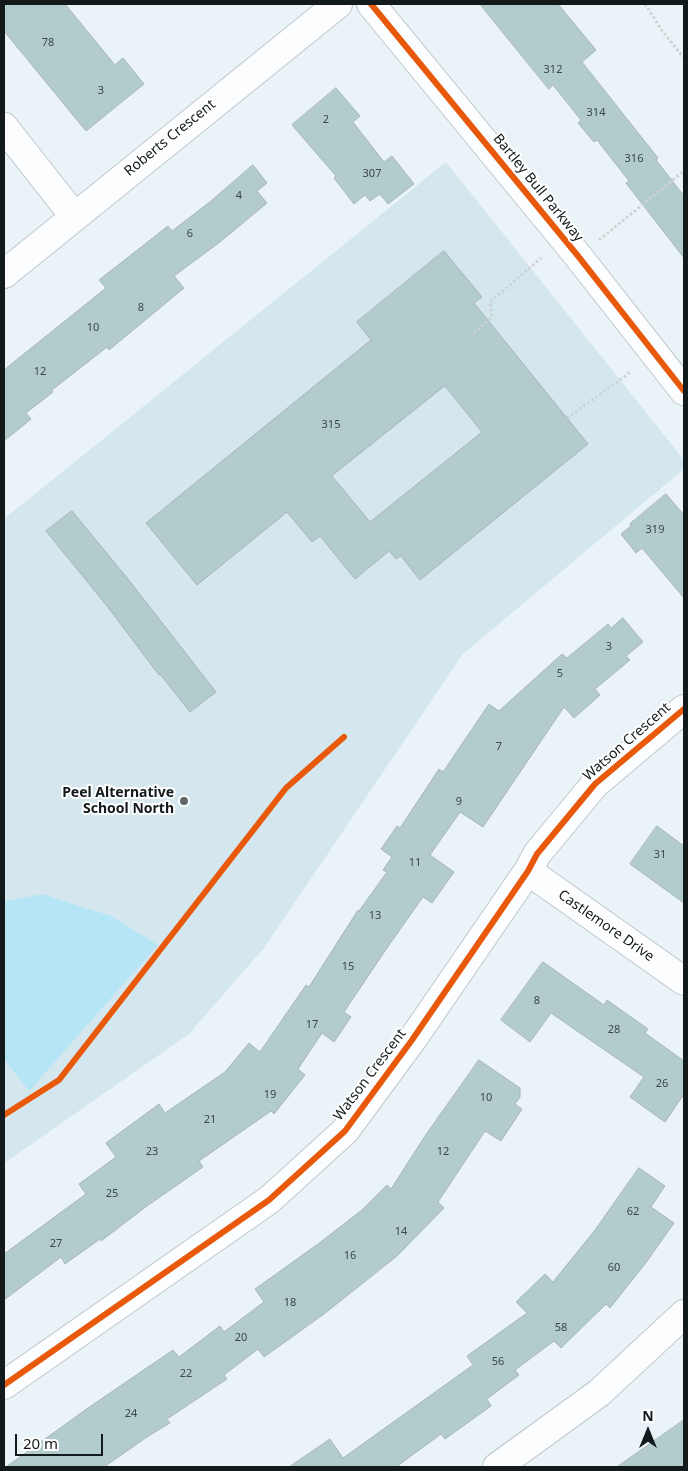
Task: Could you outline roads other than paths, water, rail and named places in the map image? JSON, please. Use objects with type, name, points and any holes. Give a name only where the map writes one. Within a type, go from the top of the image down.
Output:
[{"type":"street","name":"Roberts Crescent","points":[[4,274],[338,4]]},
{"type":"street","name":"Bartley Bull Parkway","points":[[371,4],[578,256],[684,391]]},
{"type":"street","points":[[4,128],[74,216]]},
{"type":"street","name":"Watson Crescent","points":[[4,1385],[269,1200],[345,1131],[412,1040],[528,871],[537,854],[595,784],[684,709]]},
{"type":"street","name":"Castlemore Drive","points":[[528,871],[684,981]]},
{"type":"street","points":[[497,1467],[599,1393],[684,1314]]},
{"type":"place","name":"Peel Alternative School North","points":[[184,801]]}]
